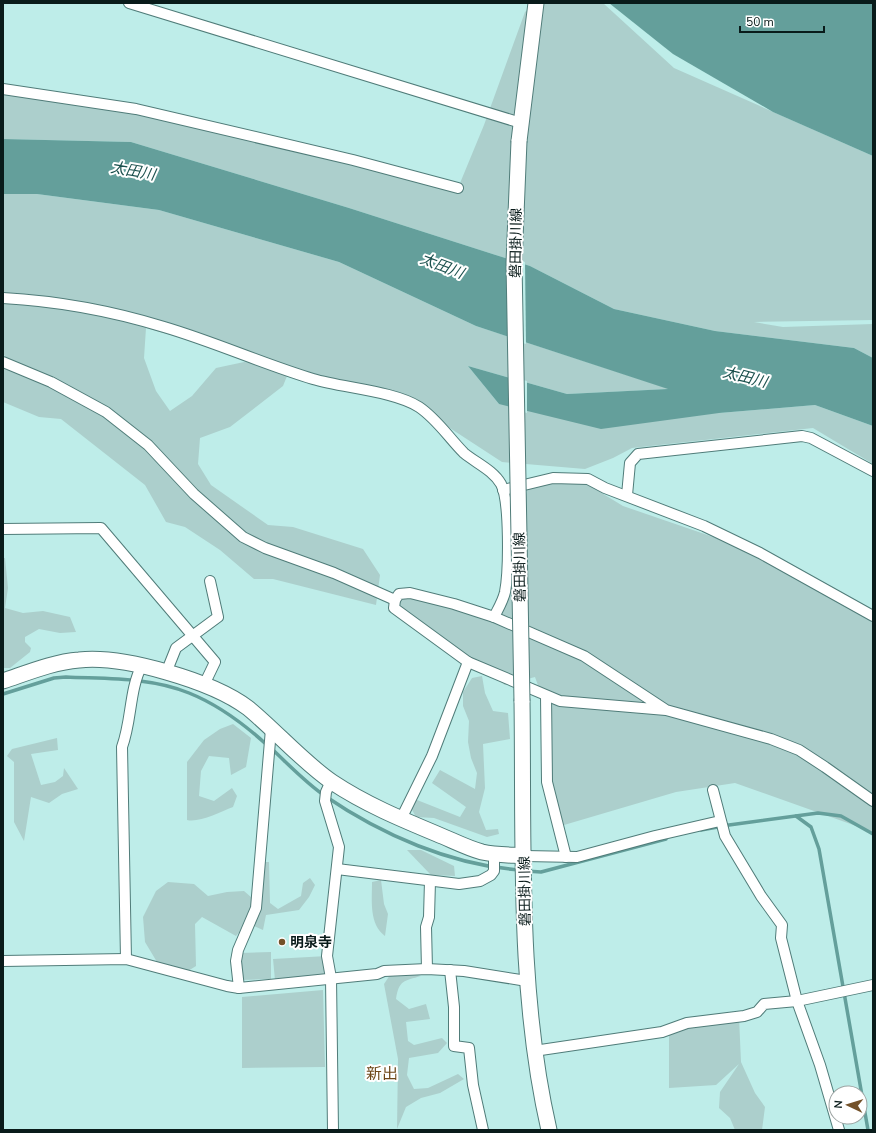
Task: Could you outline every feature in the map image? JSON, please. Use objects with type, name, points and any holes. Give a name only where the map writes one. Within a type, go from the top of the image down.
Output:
[{"type":"main road","name":"磐田掛川線","points":[[536,3],[521,117],[514,263],[527,981],[539,1085],[549,1130]]},
{"type":"main road","points":[[3,681],[38,669],[78,660],[105,659],[142,665],[204,685],[232,698],[271,729],[331,781],[360,799],[401,820],[474,849],[494,854],[525,856]]},
{"type":"street","points":[[129,3],[521,117]]},
{"type":"street","points":[[3,89],[136,109],[353,160],[458,188]]},
{"type":"street","points":[[3,298],[32,300],[96,310],[164,327],[314,379],[395,398],[418,406],[437,422],[465,453],[491,472],[501,483],[506,499],[507,561],[504,593],[494,617]]},
{"type":"street","points":[[3,362],[51,382],[106,412],[148,445],[194,494],[243,537],[265,548],[334,573],[395,600]]},
{"type":"street","points":[[627,495],[630,463],[638,454],[802,436],[811,438],[873,471]]},
{"type":"street","points":[[503,490],[553,478],[588,479],[605,488],[627,495],[704,526],[760,554],[873,616]]},
{"type":"street","points":[[3,529],[101,528],[215,662],[204,685]]},
{"type":"street","points":[[166,673],[176,648],[218,617],[210,581]]},
{"type":"street","points":[[666,710],[584,656],[494,617],[454,604],[410,593],[400,594],[395,600],[394,608],[468,662],[546,696],[560,701],[666,710],[772,740],[799,750],[873,801]]},
{"type":"street","points":[[401,820],[432,756],[468,662]]},
{"type":"street","points":[[126,959],[122,747],[128,732],[135,679],[142,665]]},
{"type":"street","points":[[546,696],[547,782],[566,857]]},
{"type":"street","points":[[239,988],[236,961],[238,950],[256,908],[271,729]]},
{"type":"street","points":[[331,781],[326,792],[325,801],[338,839],[339,847],[327,956],[331,978],[332,1130]]},
{"type":"street","points":[[713,790],[720,821],[726,836],[761,896],[782,925],[781,938],[797,1001],[820,1064],[839,1130]]},
{"type":"street","points":[[525,856],[578,857],[655,836],[720,821]]},
{"type":"street","points":[[337,869],[459,884],[480,881],[491,875],[494,871],[494,854]]},
{"type":"street","points":[[427,969],[426,927],[429,917],[430,881]]},
{"type":"street","points":[[3,961],[126,959],[239,988],[377,974],[384,971],[427,969],[450,970],[527,981]]},
{"type":"street","points":[[450,970],[454,1007],[454,1046],[469,1048],[472,1085],[483,1130]]},
{"type":"street","points":[[534,1051],[662,1032],[687,1023],[744,1016],[757,1012],[764,1004],[797,1001],[873,985]]},
{"type":"shaded area","points":[[535,3],[603,3],[674,68],[873,156],[873,320],[754,322],[783,327],[873,324],[873,358],[854,348],[715,331],[614,309],[530,266],[349,208],[131,142],[3,139],[3,93],[46,94],[458,188],[484,125],[525,12]]},
{"type":"shaded area","points":[[3,194],[37,194],[159,210],[339,262],[476,326],[670,389],[567,394],[468,366],[499,404],[719,413],[815,405],[873,426],[873,464],[813,428],[632,448],[613,458],[585,469],[502,462],[413,404],[146,328],[144,358],[156,391],[170,411],[192,396],[216,368],[244,362],[276,366],[289,371],[283,386],[230,427],[200,438],[198,464],[211,485],[268,525],[293,527],[363,549],[380,575],[376,605],[273,579],[254,579],[220,550],[185,527],[166,522],[145,485],[61,419],[39,417],[3,402],[3,364],[8,364],[3,352]]},
{"type":"shaded area","points":[[577,478],[623,506],[722,540],[814,583],[873,620],[873,832],[735,783],[676,792],[564,825],[547,771],[546,708],[535,677],[505,685],[394,608],[399,594],[494,617],[529,483]],"holes":[[[602,670],[653,701],[713,723],[634,696]]]},
{"type":"shaded area","points":[[3,558],[5,558],[8,588],[5,608],[23,613],[43,611],[70,617],[76,632],[60,633],[39,629],[25,637],[25,642],[31,648],[30,652],[10,668],[3,668]]},
{"type":"shaded area","points":[[482,676],[485,693],[493,711],[508,713],[510,739],[483,744],[485,788],[479,812],[486,830],[498,829],[499,834],[487,837],[434,818],[416,817],[411,808],[412,798],[460,817],[466,807],[432,783],[440,770],[475,789],[477,773],[471,758],[468,742],[469,721],[463,706],[463,692],[472,678]]},
{"type":"shaded area","points":[[233,724],[251,738],[246,767],[231,775],[229,758],[209,756],[201,771],[199,796],[214,801],[232,788],[237,796],[233,807],[203,819],[192,821],[187,820],[187,762],[204,740],[220,729]]},
{"type":"shaded area","points":[[57,738],[58,750],[31,754],[41,785],[55,782],[63,776],[64,768],[78,789],[62,794],[49,803],[31,797],[24,841],[14,822],[14,762],[7,756],[12,749]]},
{"type":"shaded area","points":[[407,850],[421,850],[454,866],[455,876],[431,875]]},
{"type":"shaded area","points":[[263,862],[269,862],[270,903],[278,909],[301,896],[303,883],[310,878],[315,885],[309,897],[299,910],[266,915],[263,930],[254,926]]},
{"type":"shaded area","points":[[381,880],[384,904],[388,914],[385,936],[376,925],[372,912],[372,882]]},
{"type":"shaded area","points":[[168,882],[194,884],[208,896],[227,892],[244,891],[252,898],[251,919],[236,936],[202,917],[195,924],[196,966],[188,971],[157,962],[145,942],[143,917],[156,891]]},
{"type":"shaded area","points":[[271,952],[271,979],[242,980],[239,953]]},
{"type":"shaded area","points":[[327,956],[324,975],[275,980],[273,959]]},
{"type":"shaded area","points":[[404,971],[421,976],[403,982],[399,988],[396,999],[409,1009],[426,1004],[430,1019],[406,1022],[408,1041],[414,1045],[442,1038],[447,1043],[438,1053],[409,1058],[407,1075],[414,1089],[428,1088],[458,1074],[464,1079],[440,1093],[421,1098],[406,1107],[397,1129],[398,1059],[384,984],[390,975]]},
{"type":"shaded area","points":[[323,990],[325,1067],[242,1068],[242,997]]},
{"type":"shaded area","points":[[739,1017],[741,1062],[755,1093],[765,1107],[762,1130],[735,1130],[730,1118],[719,1108],[720,1092],[739,1064],[716,1085],[669,1088],[669,1030]]},
{"type":"water","points":[[609,3],[873,3],[873,156],[773,112],[673,54]]},
{"type":"water","name":"太田川","points":[[3,139],[131,142],[349,208],[530,266],[614,309],[715,331],[854,348],[873,358],[873,426],[815,405],[719,413],[601,429],[499,404],[468,366],[567,394],[668,389],[476,326],[339,262],[159,210],[37,194],[3,194]]},
{"type":"pier","points":[[507,256],[525,262],[526,344],[509,339]]},
{"type":"pier","points":[[509,376],[527,381],[527,413],[510,408]]},
{"type":"waterway","points":[[3,694],[54,678],[66,677],[144,681],[174,688],[211,703],[240,722],[267,745]]},
{"type":"waterway","points":[[272,749],[304,780],[325,796],[347,810],[394,835],[418,846],[468,862],[520,870]]},
{"type":"waterway","points":[[701,830],[818,813],[841,816],[873,834]]},
{"type":"waterway","points":[[796,816],[811,827],[819,849],[868,1130]]},
{"type":"waterway","points":[[526,871],[541,872],[666,839]]},
{"type":"place","name":"明泉寺","points":[[282,942]]},
{"type":"district","name":"新出","points":[[382,1074]]}]
